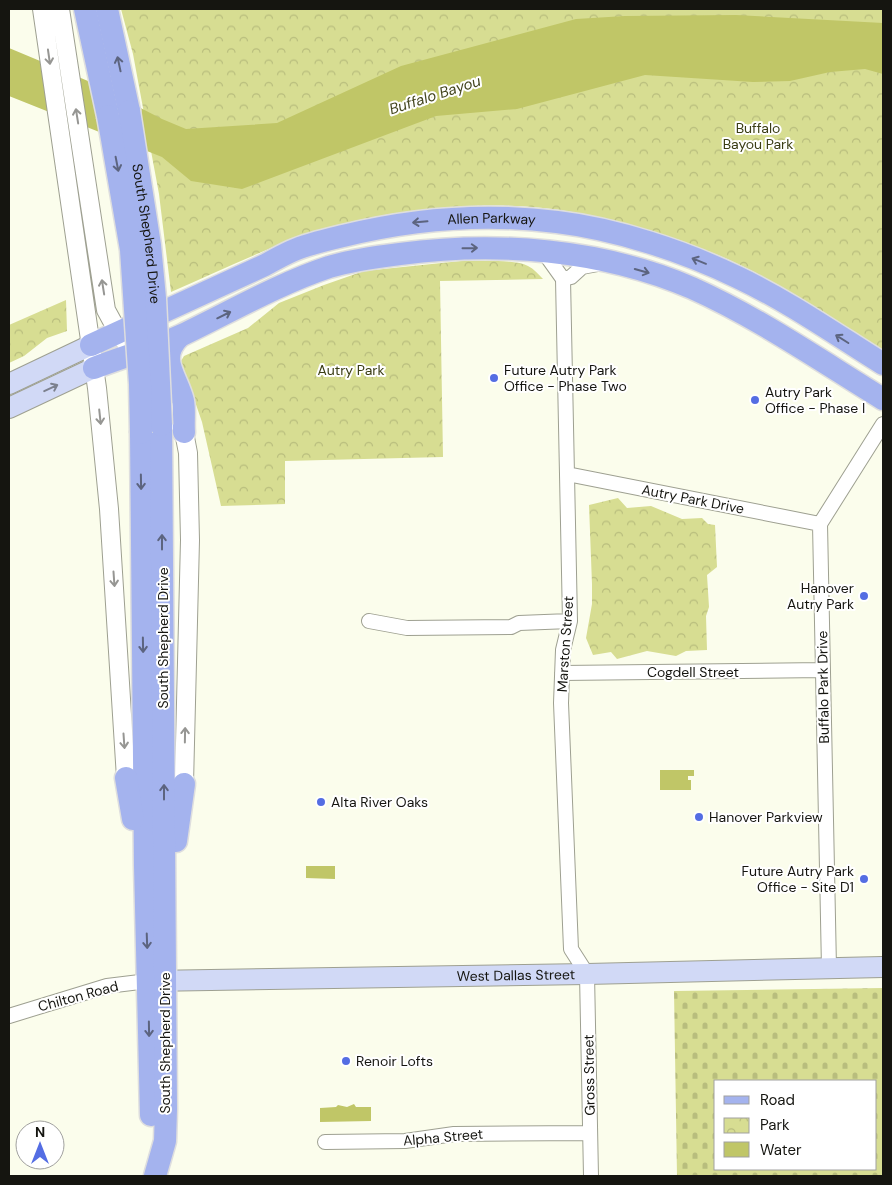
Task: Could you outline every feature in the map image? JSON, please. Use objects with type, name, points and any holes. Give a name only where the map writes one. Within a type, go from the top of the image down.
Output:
[{"type":"main road","points":[[85,9],[119,114]]},
{"type":"main road","points":[[107,9],[119,114]]},
{"type":"main road","name":"South Shepherd Drive","points":[[119,114],[150,245],[155,298],[161,425],[165,911],[157,980],[151,1140],[158,1172]]},
{"type":"main road","name":"South Shepherd Drive","points":[[119,114],[136,307],[141,433],[145,866],[157,980]]},
{"type":"main road","name":"Allen Parkway","points":[[91,345],[292,251],[322,241],[365,230],[407,223],[507,218],[558,222],[604,231],[652,244],[697,260],[737,276],[776,297],[883,364]]},
{"type":"main road","name":"Allen Parkway","points":[[94,368],[180,336],[291,282],[329,267],[414,252],[459,248],[508,248],[543,251],[610,262],[690,288],[766,327],[883,400]]},
{"type":"main road","points":[[180,336],[172,344],[168,354],[183,402],[184,432]]},
{"type":"main road","points":[[9,384],[91,345]]},
{"type":"main road","points":[[9,408],[94,368]]},
{"type":"main road","points":[[126,778],[134,824],[145,866]]},
{"type":"main road","points":[[165,911],[184,784]]},
{"type":"main road","name":"West Dallas Street","points":[[157,980],[587,974],[883,967]]},
{"type":"street","points":[[42,9],[94,368],[109,508],[126,778]]},
{"type":"street","points":[[60,9],[106,310],[118,332],[170,405],[184,432],[188,453],[190,540],[184,784]]},
{"type":"street","points":[[543,251],[564,279],[582,267],[610,262]]},
{"type":"street","name":"Marston Street","points":[[564,279],[570,621],[564,650],[561,703],[571,949],[587,974]]},
{"type":"street","points":[[820,524],[883,424]]},
{"type":"street","name":"Autry Park Drive","points":[[567,474],[820,524]]},
{"type":"street","name":"Buffalo Park Drive","points":[[820,524],[829,968]]},
{"type":"street","points":[[369,621],[407,628],[511,627],[519,623],[570,621]]},
{"type":"street","name":"Cogdell Street","points":[[562,673],[823,670]]},
{"type":"street","name":"Gross Street","points":[[587,974],[591,1176]]},
{"type":"street","name":"Chilton Road","points":[[9,1016],[107,986],[157,980]]},
{"type":"street","name":"Alpha Street","points":[[325,1142],[405,1141],[454,1134],[590,1132]]},
{"type":"green space","name":"Buffalo Bayou Park","points":[[121,9],[883,9],[883,351],[779,285],[721,256],[676,239],[607,219],[532,207],[470,206],[438,208],[345,223],[281,244],[171,292],[159,194],[133,54]]},
{"type":"green space","name":"Autry Park","points":[[461,261],[514,262],[528,266],[543,279],[440,281],[443,457],[285,461],[285,504],[221,506],[202,422],[181,361],[184,356],[248,328],[279,303],[364,271]]},
{"type":"green space","points":[[66,300],[67,331],[47,338],[24,356],[9,363],[9,325]]},
{"type":"green space","points":[[618,498],[627,508],[651,506],[682,519],[702,518],[708,524],[715,525],[717,567],[707,575],[709,607],[706,616],[707,650],[686,651],[676,656],[647,651],[617,659],[611,652],[593,655],[586,638],[592,604],[589,505]]},
{"type":"green space","points":[[883,988],[883,1176],[677,1176],[674,991]]},
{"type":"water","name":"Buffalo Bayou","points":[[736,15],[883,23],[883,74],[865,69],[830,72],[790,81],[753,82],[645,75],[517,109],[436,116],[242,189],[191,181],[162,157],[9,96],[9,48],[88,81],[162,119],[186,129],[277,123],[401,66],[576,19],[625,16]]},
{"type":"water","points":[[660,770],[694,770],[694,776],[688,776],[688,780],[691,780],[691,790],[660,790]]},
{"type":"water","points":[[306,866],[335,866],[335,879],[306,878]]},
{"type":"water","points":[[354,1104],[356,1107],[371,1107],[371,1121],[320,1122],[320,1108],[336,1107],[338,1105],[347,1107]]},
{"type":"place","name":"Future Autry Park Office - Phase Two","points":[[494,378]]},
{"type":"place","name":"Autry Park Office - Phase I","points":[[755,400]]},
{"type":"place","name":"Hanover Autry Park","points":[[864,596]]},
{"type":"place","name":"Alta River Oaks","points":[[321,802]]},
{"type":"place","name":"Hanover Parkview","points":[[699,817]]},
{"type":"place","name":"Future Autry Park Office - Site D1","points":[[864,879]]},
{"type":"place","name":"Renoir Lofts","points":[[346,1061]]}]
